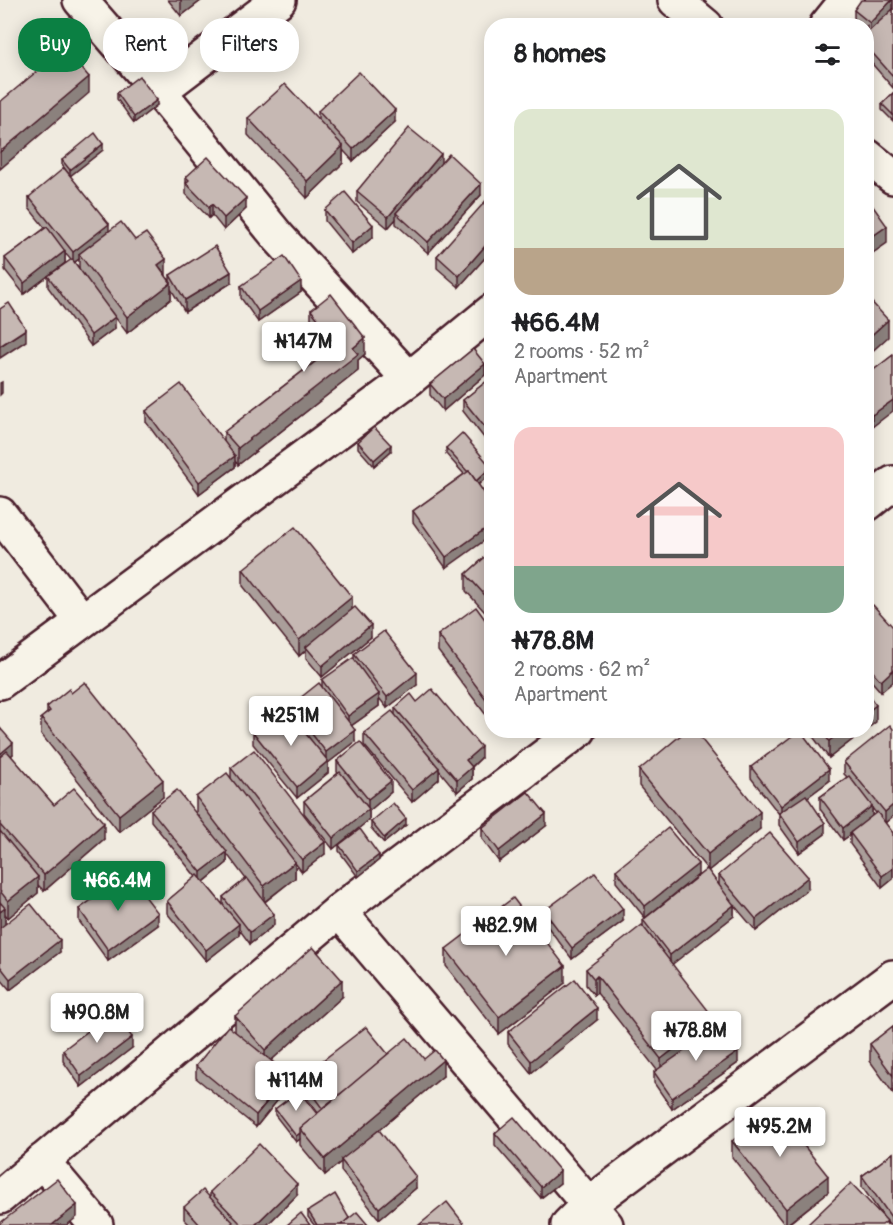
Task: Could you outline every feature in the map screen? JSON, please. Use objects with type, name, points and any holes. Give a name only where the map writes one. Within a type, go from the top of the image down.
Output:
[{"type":"street","points":[[80,0],[159,91],[279,238],[409,379]]},
{"type":"street","points":[[159,91],[279,0]]},
{"type":"street","points":[[675,0],[696,18]]},
{"type":"street","points":[[832,18],[847,0]]},
{"type":"street","points":[[874,162],[893,177]]},
{"type":"street","points":[[0,682],[409,379],[484,318]]},
{"type":"street","points":[[874,498],[893,483]]},
{"type":"street","points":[[0,514],[82,621]]},
{"type":"street","points":[[0,1197],[339,912],[568,738]]},
{"type":"street","points":[[339,912],[588,1218],[893,977]]},
{"type":"street","points":[[42,1161],[96,1225]]},
{"type":"building","points":[[861,0],[892,0],[874,19],[864,18],[854,10]]},
{"type":"building","points":[[893,9],[893,76],[874,55],[874,27]]},
{"type":"building","points":[[36,72],[85,72],[89,77],[0,152],[0,102]]},
{"type":"building","points":[[359,72],[395,110],[353,149],[318,111]]},
{"type":"building","points":[[139,76],[157,100],[134,117],[117,93]]},
{"type":"building","points":[[285,84],[343,146],[307,181],[248,118]]},
{"type":"building","points":[[893,93],[893,115],[882,104]]},
{"type":"building","points":[[409,128],[441,154],[388,217],[357,191]]},
{"type":"building","points":[[95,133],[103,144],[70,170],[62,160]]},
{"type":"building","points":[[449,154],[481,184],[428,242],[396,213]]},
{"type":"building","points":[[208,157],[246,198],[224,218],[212,204],[209,207],[186,183],[189,180],[186,177]]},
{"type":"building","points":[[64,168],[109,224],[73,252],[29,197]]},
{"type":"building","points":[[345,192],[373,225],[352,243],[325,210]]},
{"type":"building","points":[[484,203],[484,247],[459,276],[437,256]]},
{"type":"building","points":[[874,208],[887,226],[874,235]]},
{"type":"building","points":[[121,222],[135,240],[146,233],[166,259],[158,265],[171,283],[127,317],[79,254]]},
{"type":"building","points":[[47,227],[65,251],[24,283],[5,258]]},
{"type":"building","points":[[215,246],[231,272],[185,300],[170,275]]},
{"type":"building","points":[[284,256],[301,281],[258,311],[241,286]]},
{"type":"building","points":[[72,259],[115,317],[91,335],[48,276]]},
{"type":"building","points":[[331,294],[365,338],[353,348],[358,354],[238,448],[224,432],[338,344],[311,310]]},
{"type":"building","points":[[9,303],[26,329],[0,346],[0,309]]},
{"type":"building","points":[[874,305],[888,320],[874,333]]},
{"type":"building","points":[[473,349],[484,363],[443,399],[430,384]]},
{"type":"building","points":[[893,355],[893,400],[874,414],[874,370]]},
{"type":"building","points":[[484,383],[484,426],[463,400]]},
{"type":"building","points":[[181,384],[235,456],[199,482],[146,411]]},
{"type":"building","points":[[374,427],[391,445],[374,460],[358,442]]},
{"type":"building","points":[[462,433],[484,459],[484,474],[476,481],[446,448]]},
{"type":"building","points":[[469,471],[484,493],[484,530],[446,557],[413,511]]},
{"type":"building","points":[[295,527],[352,597],[299,640],[243,569]]},
{"type":"building","points":[[484,558],[484,594],[466,574]]},
{"type":"building","points":[[874,606],[893,627],[893,670],[881,681],[874,673]]},
{"type":"building","points":[[355,607],[371,625],[322,666],[306,647]]},
{"type":"building","points":[[476,607],[484,618],[484,696],[438,635]]},
{"type":"building","points":[[384,631],[417,673],[387,697],[354,654]]},
{"type":"building","points":[[353,658],[379,694],[348,716],[322,680]]},
{"type":"building","points":[[85,682],[163,780],[119,815],[41,718],[50,711],[47,707],[69,689],[71,693]]},
{"type":"building","points":[[319,683],[355,730],[326,752],[290,706]]},
{"type":"building","points":[[432,689],[481,747],[466,760],[472,767],[457,780],[395,708],[411,694],[417,702]]},
{"type":"building","points":[[284,707],[328,761],[297,787],[253,732]]},
{"type":"building","points":[[392,711],[439,768],[412,790],[364,733]]},
{"type":"building","points":[[890,725],[893,729],[893,805],[885,812],[844,762]]},
{"type":"building","points":[[0,728],[13,743],[0,754]]},
{"type":"building","points":[[677,738],[700,738],[760,812],[708,854],[639,770]]},
{"type":"building","points":[[789,738],[806,738],[829,769],[781,806],[751,767]]},
{"type":"building","points":[[360,742],[391,781],[368,799],[337,761]]},
{"type":"building","points":[[254,750],[325,842],[302,860],[231,768]]},
{"type":"building","points":[[7,751],[54,805],[74,788],[104,823],[44,875],[0,825],[0,757]]},
{"type":"building","points":[[340,772],[369,809],[333,838],[304,801]]},
{"type":"building","points":[[227,773],[295,862],[264,886],[196,797]]},
{"type":"building","points":[[849,776],[872,806],[843,828],[820,797]]},
{"type":"building","points":[[177,790],[227,852],[201,872],[151,810]]},
{"type":"building","points":[[528,792],[546,814],[499,851],[482,828]]},
{"type":"building","points":[[806,795],[825,823],[799,842],[779,813]]},
{"type":"building","points":[[393,803],[406,819],[384,838],[371,822]]},
{"type":"building","points":[[877,812],[893,833],[893,868],[882,876],[850,833]]},
{"type":"building","points":[[668,828],[698,864],[645,906],[616,870]]},
{"type":"building","points":[[360,829],[379,855],[358,871],[339,845]]},
{"type":"building","points":[[0,831],[38,877],[8,901],[0,891]]},
{"type":"building","points":[[770,833],[808,877],[756,919],[719,875]]},
{"type":"building","points":[[707,869],[734,905],[670,955],[643,920]]},
{"type":"building","points":[[595,873],[623,909],[572,948],[544,911]]},
{"type":"building","points":[[128,874],[158,913],[108,950],[79,909]]},
{"type":"building","points":[[198,875],[239,924],[206,950],[167,901]]},
{"type":"building","points":[[247,878],[274,914],[250,932],[223,897]]},
{"type":"building","points":[[513,898],[565,966],[499,1017],[446,949]]},
{"type":"building","points":[[0,902],[5,908],[0,912]]},
{"type":"building","points":[[31,904],[60,940],[10,979],[0,966],[0,928]]},
{"type":"building","points":[[642,925],[714,1018],[661,1059],[597,976],[594,979],[586,969]]},
{"type":"building","points":[[313,947],[342,980],[265,1050],[235,1016]]},
{"type":"building","points":[[575,979],[597,1008],[531,1061],[508,1032]]},
{"type":"building","points":[[113,1012],[132,1037],[81,1076],[63,1050]]},
{"type":"building","points":[[228,1026],[289,1075],[256,1115],[196,1066]]},
{"type":"building","points":[[720,1026],[738,1052],[672,1098],[654,1072]]},
{"type":"building","points":[[893,1026],[893,1076],[870,1044]]},
{"type":"building","points":[[366,1027],[388,1054],[322,1108],[300,1078]]},
{"type":"building","points":[[407,1038],[424,1059],[435,1050],[443,1060],[325,1159],[300,1128]]},
{"type":"building","points":[[299,1091],[317,1114],[300,1128],[300,1133],[296,1136],[275,1109]]},
{"type":"building","points":[[774,1108],[828,1176],[786,1209],[732,1141]]},
{"type":"building","points":[[514,1117],[560,1171],[541,1187],[495,1133]]},
{"type":"building","points":[[379,1130],[416,1177],[379,1208],[341,1160]]},
{"type":"building","points":[[259,1144],[297,1184],[255,1225],[242,1225],[210,1192]]},
{"type":"building","points":[[893,1153],[893,1215],[891,1217],[862,1176]]},
{"type":"building","points":[[57,1179],[77,1205],[52,1225],[0,1225],[0,1223]]},
{"type":"building","points":[[851,1183],[887,1221],[882,1225],[807,1225]]},
{"type":"building","points":[[203,1190],[233,1222],[230,1225],[200,1225],[184,1207]]},
{"type":"building","points":[[335,1194],[349,1218],[341,1225],[317,1225],[308,1211]]},
{"type":"building","points":[[447,1202],[465,1225],[419,1225]]},
{"type":"building","points":[[357,1212],[368,1225],[341,1225]]},
{"type":"building","points":[[301,1213],[310,1225],[287,1225]]}]
